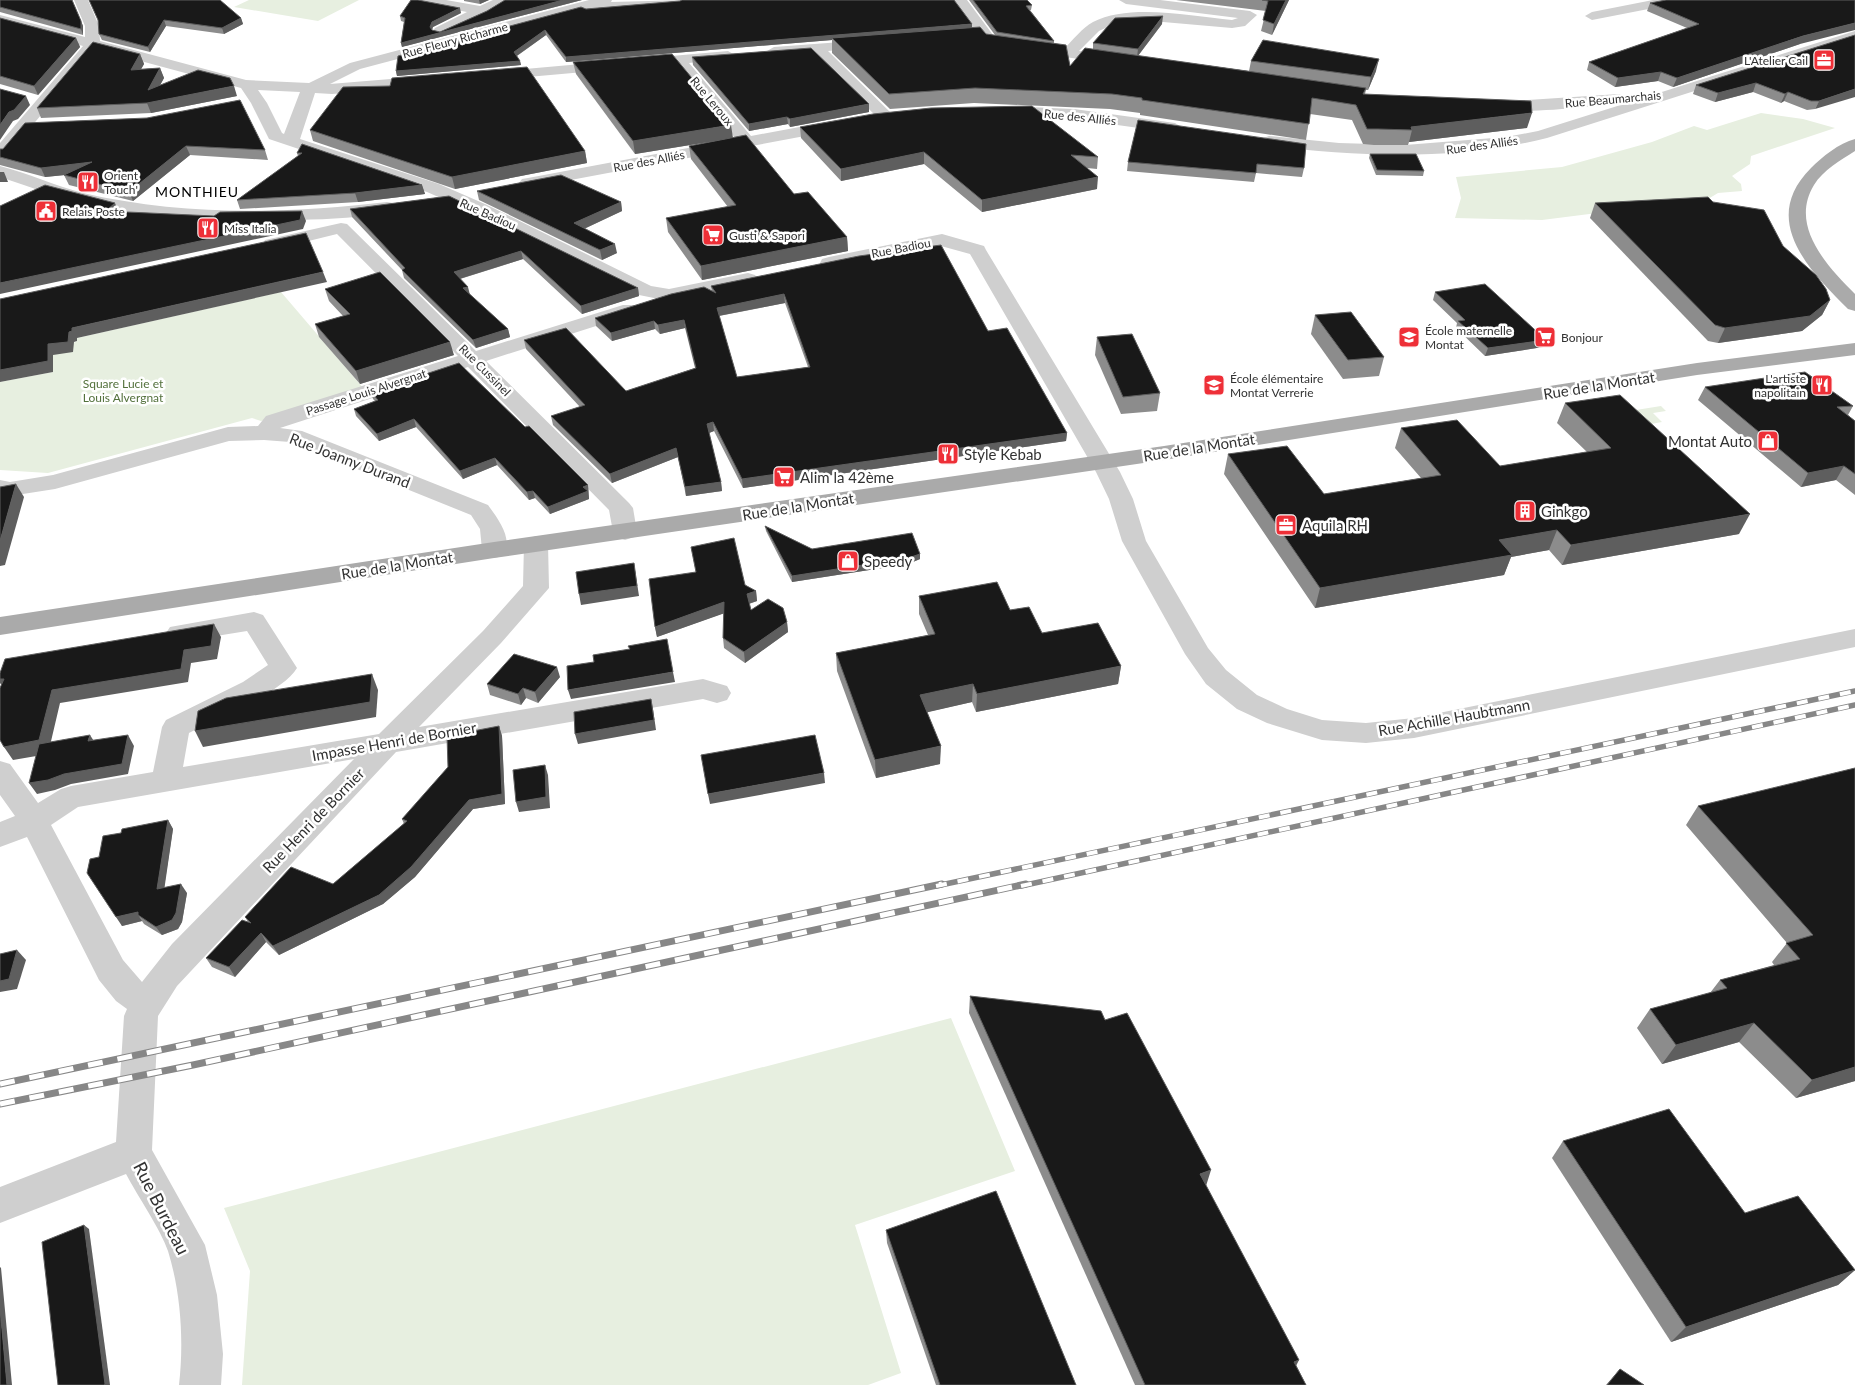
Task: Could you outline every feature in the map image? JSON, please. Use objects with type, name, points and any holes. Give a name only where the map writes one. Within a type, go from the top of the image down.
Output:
[{"type":"main road","points":[[1855,144],[1842,151],[1812,174],[1796,201],[1797,230],[1815,263],[1855,305]]},
{"type":"main road","name":"Rue de la Montat","points":[[0,626],[494,550],[1102,462],[1855,348]]},
{"type":"main road","name":"Rue de la Montat","points":[[1803,355],[1855,363]]},
{"type":"street","points":[[0,153],[21,125],[35,100],[93,43],[92,26],[81,0]]},
{"type":"street","points":[[425,0],[482,11]]},
{"type":"street","points":[[418,50],[412,44],[504,0]]},
{"type":"street","name":"Rue Fleury Richarme","points":[[308,90],[355,66],[606,0]]},
{"type":"street","points":[[566,10],[680,0]]},
{"type":"street","points":[[960,0],[988,38]]},
{"type":"street","points":[[1067,54],[1098,25],[1117,19],[1147,18],[1240,24],[1250,15],[1126,0]]},
{"type":"street","points":[[1599,0],[1592,16],[1674,0]]},
{"type":"street","points":[[0,19],[246,85],[308,90]]},
{"type":"street","name":"Rue des Alliés","points":[[1256,139],[1332,150],[1394,152],[1440,151],[1514,141],[1593,119],[1855,35]]},
{"type":"street","points":[[964,36],[988,38],[1067,54],[1131,63]]},
{"type":"street","points":[[480,76],[886,42]]},
{"type":"street","points":[[816,48],[885,116]]},
{"type":"street","name":"Rue Leroux","points":[[678,59],[747,142]]},
{"type":"street","points":[[249,101],[308,90],[441,80]]},
{"type":"street","name":"Rue Badiou","points":[[246,85],[249,101],[275,136],[408,180],[479,208],[646,291],[669,295],[766,275]]},
{"type":"street","points":[[292,142],[291,132],[308,96],[308,90]]},
{"type":"street","name":"Rue Beaumarchais","points":[[1480,107],[1520,108],[1668,94]]},
{"type":"street","name":"Rue Beaumarchais","points":[[1558,104],[1593,119]]},
{"type":"street","name":"Rue des Alliés","points":[[986,111],[1074,114],[1189,130]]},
{"type":"street","name":"Rue des Alliés","points":[[509,187],[860,120],[902,115]]},
{"type":"street","points":[[21,125],[46,124]]},
{"type":"street","points":[[0,171],[82,197],[149,210],[227,216],[343,220]]},
{"type":"street","points":[[423,202],[480,192]]},
{"type":"street","points":[[252,249],[343,220],[403,204]]},
{"type":"street","name":"Rue Cussinel","points":[[343,220],[473,358],[621,508],[625,532]]},
{"type":"street","name":"Rue Badiou","points":[[815,265],[942,240],[977,250],[1102,462]]},
{"type":"street","name":"Passage Louis Alvergnat","points":[[264,433],[274,421],[669,295]]},
{"type":"street","name":"Rue Joanny Durand","points":[[0,487],[10,489],[55,482],[228,434],[264,433],[294,436],[480,510],[492,529],[494,550]]},
{"type":"street","name":"Rue Achille Haubtmann","points":[[1102,462],[1121,499],[1134,541],[1198,654],[1216,677],[1247,702],[1276,716],[1322,730],[1366,733],[1414,728],[1855,638]]},
{"type":"street","name":"Rue Henri de Bornier","points":[[142,1016],[184,954],[440,687],[492,637],[536,588],[536,544]]},
{"type":"street","points":[[156,637],[254,621],[283,668],[253,689],[176,727],[166,780]]},
{"type":"street","name":"Impasse Henri de Bornier","points":[[34,821],[71,797],[389,741],[703,689],[717,693]]},
{"type":"street","points":[[0,772],[34,821],[111,970],[128,991],[142,1016],[134,1143],[0,1205]]},
{"type":"street","points":[[0,835],[34,821]]},
{"type":"street","name":"Rue Burdeau","points":[[134,1143],[186,1245],[198,1295],[203,1354],[200,1385]]},
{"type":"green space","points":[[249,0],[359,0],[318,21],[234,7]]},
{"type":"green space","points":[[1761,113],[1803,119],[1835,128],[1751,156],[1750,164],[1732,176],[1741,184],[1742,191],[1718,193],[1708,199],[1542,220],[1455,218],[1461,198],[1456,177],[1562,167],[1652,142],[1694,126],[1707,130]]},
{"type":"green space","name":"Square Lucie et Louis Alvergnat","points":[[281,292],[364,389],[261,421],[252,418],[48,473],[0,470],[0,382],[53,372],[51,355],[77,341],[77,338]]},
{"type":"green space","points":[[1661,406],[1666,411],[1653,413],[1662,422],[1651,424],[1636,410]]},
{"type":"green space","points":[[951,1018],[1015,1171],[855,1225],[901,1373],[868,1385],[242,1385],[250,1271],[224,1208]]},
{"type":"building","points":[[0,0],[72,0],[81,21],[81,29],[0,7]]},
{"type":"building","points":[[89,0],[220,0],[241,18],[222,28],[164,20],[148,47],[99,34],[98,20]]},
{"type":"building","points":[[411,0],[460,8],[432,22],[430,27],[432,30],[440,32],[487,11],[505,0],[563,0],[401,43],[405,18],[400,16]]},
{"type":"building","points":[[682,0],[954,0],[972,24],[566,57],[545,30],[514,52],[520,61],[396,71],[398,56],[581,7],[586,9]]},
{"type":"building","points":[[973,0],[1027,0],[1032,5],[1026,6],[1054,41],[997,32]]},
{"type":"building","points":[[1262,0],[1286,0],[1274,24],[1263,20],[1268,1]]},
{"type":"building","points":[[1666,0],[1855,0],[1855,23],[1803,36],[1677,78],[1661,72],[1618,78],[1589,62],[1699,24],[1650,3]]},
{"type":"building","points":[[1163,16],[1138,49],[1093,43],[1115,18]]},
{"type":"building","points":[[0,18],[76,38],[34,86],[0,76]]},
{"type":"building","points":[[980,27],[986,34],[1066,45],[1070,66],[1085,48],[1366,88],[1363,94],[1531,101],[1532,113],[1411,127],[1412,130],[1367,129],[1356,105],[1312,98],[1309,124],[1112,94],[975,88],[889,94],[832,38]]},
{"type":"building","points":[[1855,35],[1855,89],[1819,101],[1811,101],[1788,92],[1785,94],[1756,83],[1718,93],[1696,85]]},
{"type":"building","points":[[1263,40],[1379,59],[1371,77],[1251,61]]},
{"type":"building","points":[[93,42],[140,54],[131,70],[160,68],[148,90],[198,70],[230,78],[234,86],[147,103],[37,108]]},
{"type":"building","points":[[811,48],[869,104],[790,119],[787,117],[749,124],[692,57]]},
{"type":"building","points":[[672,54],[731,125],[633,141],[573,62]]},
{"type":"building","points":[[527,67],[585,151],[452,177],[310,130],[343,87],[390,86],[392,78]]},
{"type":"building","points":[[0,89],[26,96],[14,110],[9,112],[0,125]]},
{"type":"building","points":[[240,100],[265,150],[186,146],[129,192],[64,175],[92,162],[41,168],[0,157],[0,149],[3,149],[25,123],[147,118]]},
{"type":"building","points":[[1032,106],[1098,157],[1071,155],[1098,177],[982,200],[924,152],[841,169],[800,127],[873,114],[931,108]]},
{"type":"building","points":[[1138,120],[1306,144],[1304,168],[1257,164],[1256,173],[1128,162]]},
{"type":"building","points":[[746,135],[794,194],[808,192],[847,237],[701,266],[666,218],[736,205],[689,146]]},
{"type":"building","points":[[302,144],[422,185],[355,193],[237,200],[302,153],[297,153]]},
{"type":"building","points":[[1370,154],[1416,154],[1424,171],[1377,170]]},
{"type":"building","points":[[561,175],[621,202],[574,223],[615,244],[600,250],[477,191]]},
{"type":"building","points":[[45,185],[115,203],[106,211],[214,216],[220,212],[302,211],[300,220],[0,283],[0,206]]},
{"type":"building","points":[[449,196],[638,288],[581,306],[521,251],[454,272],[468,287],[463,288],[508,329],[473,340],[402,270],[405,268],[350,209]]},
{"type":"building","points":[[1708,197],[1713,202],[1764,210],[1783,246],[1816,275],[1826,289],[1830,300],[1810,316],[1725,328],[1715,325],[1595,203]]},
{"type":"building","points":[[306,233],[323,272],[72,328],[72,331],[69,332],[68,342],[48,344],[48,361],[0,370],[0,299]]},
{"type":"building","points":[[941,245],[988,331],[1007,328],[1067,433],[742,479],[713,422],[707,424],[721,482],[685,487],[676,448],[610,474],[551,416],[585,405],[524,340],[566,328],[626,391],[696,368],[684,320],[658,325],[654,321],[611,333],[595,318],[671,294],[704,287],[716,293],[711,286],[859,256]],"holes":[[[784,294],[810,367],[737,377],[717,308]]]},
{"type":"building","points":[[380,272],[450,342],[356,371],[315,324],[350,314],[325,289]]},
{"type":"building","points":[[1485,284],[1546,340],[1488,348],[1458,321],[1465,320],[1435,292]]},
{"type":"building","points":[[1351,312],[1384,357],[1348,360],[1315,315]]},
{"type":"building","points":[[1132,334],[1160,393],[1123,397],[1097,337]]},
{"type":"building","points":[[459,363],[525,427],[529,426],[588,485],[583,487],[588,491],[548,507],[533,491],[527,492],[495,458],[460,471],[414,419],[377,434],[354,409],[378,400],[371,392]]},
{"type":"building","points":[[1805,372],[1853,406],[1837,407],[1855,421],[1855,474],[1844,466],[1808,473],[1705,387]]},
{"type":"building","name":"Ginkgo","points":[[1620,395],[1750,514],[1571,545],[1557,530],[1499,540],[1512,555],[1320,588],[1228,454],[1287,446],[1324,494],[1441,475],[1401,428],[1457,420],[1500,466],[1611,448],[1565,403]]},
{"type":"building","points":[[16,484],[0,541],[0,487]]},
{"type":"building","name":"Speedy","points":[[765,526],[812,549],[912,533],[920,554],[908,558],[792,576]]},
{"type":"building","points":[[734,538],[745,585],[756,591],[747,594],[751,610],[768,599],[783,608],[787,622],[744,652],[723,638],[724,602],[655,627],[649,579],[696,572],[691,547]]},
{"type":"building","points":[[634,563],[637,586],[579,594],[576,572]]},
{"type":"building","points":[[997,582],[1010,610],[1029,607],[1042,633],[1098,623],[1121,666],[977,694],[973,684],[920,695],[941,746],[875,760],[836,653],[935,634],[919,596]]},
{"type":"building","points":[[214,624],[211,646],[184,650],[181,669],[52,690],[39,740],[4,747],[0,740],[0,688],[4,679],[0,679],[0,673],[5,659]]},
{"type":"building","points":[[667,639],[673,672],[568,690],[567,666],[594,662],[593,655],[630,649],[628,646]]},
{"type":"building","points":[[514,654],[557,667],[535,692],[523,688],[518,694],[487,684]]},
{"type":"building","points":[[372,674],[370,702],[195,731],[198,711],[226,698]]},
{"type":"building","points":[[651,699],[654,720],[575,734],[574,712]]},
{"type":"building","points":[[499,726],[502,794],[469,800],[411,867],[379,895],[273,946],[261,933],[229,967],[206,958],[242,920],[251,923],[245,917],[291,867],[333,884],[407,821],[402,819],[448,767],[447,736]]},
{"type":"building","points":[[90,735],[88,741],[128,735],[122,764],[64,774],[48,780],[29,783],[39,744]]},
{"type":"building","points":[[815,735],[824,773],[708,794],[701,755]]},
{"type":"building","points":[[545,765],[546,797],[516,802],[513,770]]},
{"type":"building","points":[[1855,768],[1855,1067],[1812,1080],[1754,1023],[1676,1045],[1650,1009],[1727,988],[1720,980],[1800,959],[1786,943],[1813,935],[1698,806]]},
{"type":"building","points":[[168,820],[157,889],[181,884],[176,913],[172,920],[156,927],[138,915],[138,912],[116,917],[87,873],[90,859],[99,857],[103,836],[121,833],[122,829]]},
{"type":"building","points":[[17,950],[9,979],[0,981],[0,954]]},
{"type":"building","points":[[970,996],[1101,1011],[1105,1020],[1127,1013],[1211,1170],[1200,1174],[1299,1360],[1294,1362],[1306,1385],[1145,1385]]},
{"type":"building","points":[[1669,1109],[1745,1213],[1798,1196],[1855,1270],[1686,1327],[1563,1141]]},
{"type":"building","points":[[996,1191],[1076,1385],[940,1385],[886,1230]]},
{"type":"building","points":[[84,1225],[105,1384],[58,1385],[42,1242]]},
{"type":"building","points":[[0,1307],[7,1385],[0,1385]]},
{"type":"building","points":[[1620,1369],[1644,1385],[1607,1385]]},
{"type":"railway","points":[[936,886],[1855,691]]},
{"type":"railway","points":[[1021,886],[1855,705]]},
{"type":"railway","points":[[0,1084],[942,884]]},
{"type":"railway","points":[[0,1104],[193,1065],[1026,884]]},
{"type":"place","name":"L'Atelier Cail","points":[[1824,60]]},
{"type":"place","name":"Orient Touch'","points":[[88,182]]},
{"type":"place","name":"Relais Poste","points":[[46,211]]},
{"type":"place","name":"Miss Italia","points":[[208,228]]},
{"type":"place","name":"Gusti & Sapori","points":[[713,235]]},
{"type":"place","name":"École maternelle Montat","points":[[1409,337]]},
{"type":"place","name":"Bonjour","points":[[1545,337]]},
{"type":"place","name":"École élémentaire Montat Verrerie","points":[[1214,385]]},
{"type":"place","name":"L'artiste napolitain","points":[[1822,385]]},
{"type":"place","name":"Montat Auto","points":[[1768,441]]},
{"type":"place","name":"Style Kebab","points":[[948,454]]},
{"type":"place","name":"Alim la 42ème","points":[[784,477]]},
{"type":"place","name":"Ginkgo","points":[[1525,511]]},
{"type":"place","name":"Aquila RH","points":[[1286,525]]},
{"type":"place","name":"Speedy","points":[[848,561]]},
{"type":"district","name":"MONTHIEU","points":[[197,191]]}]
